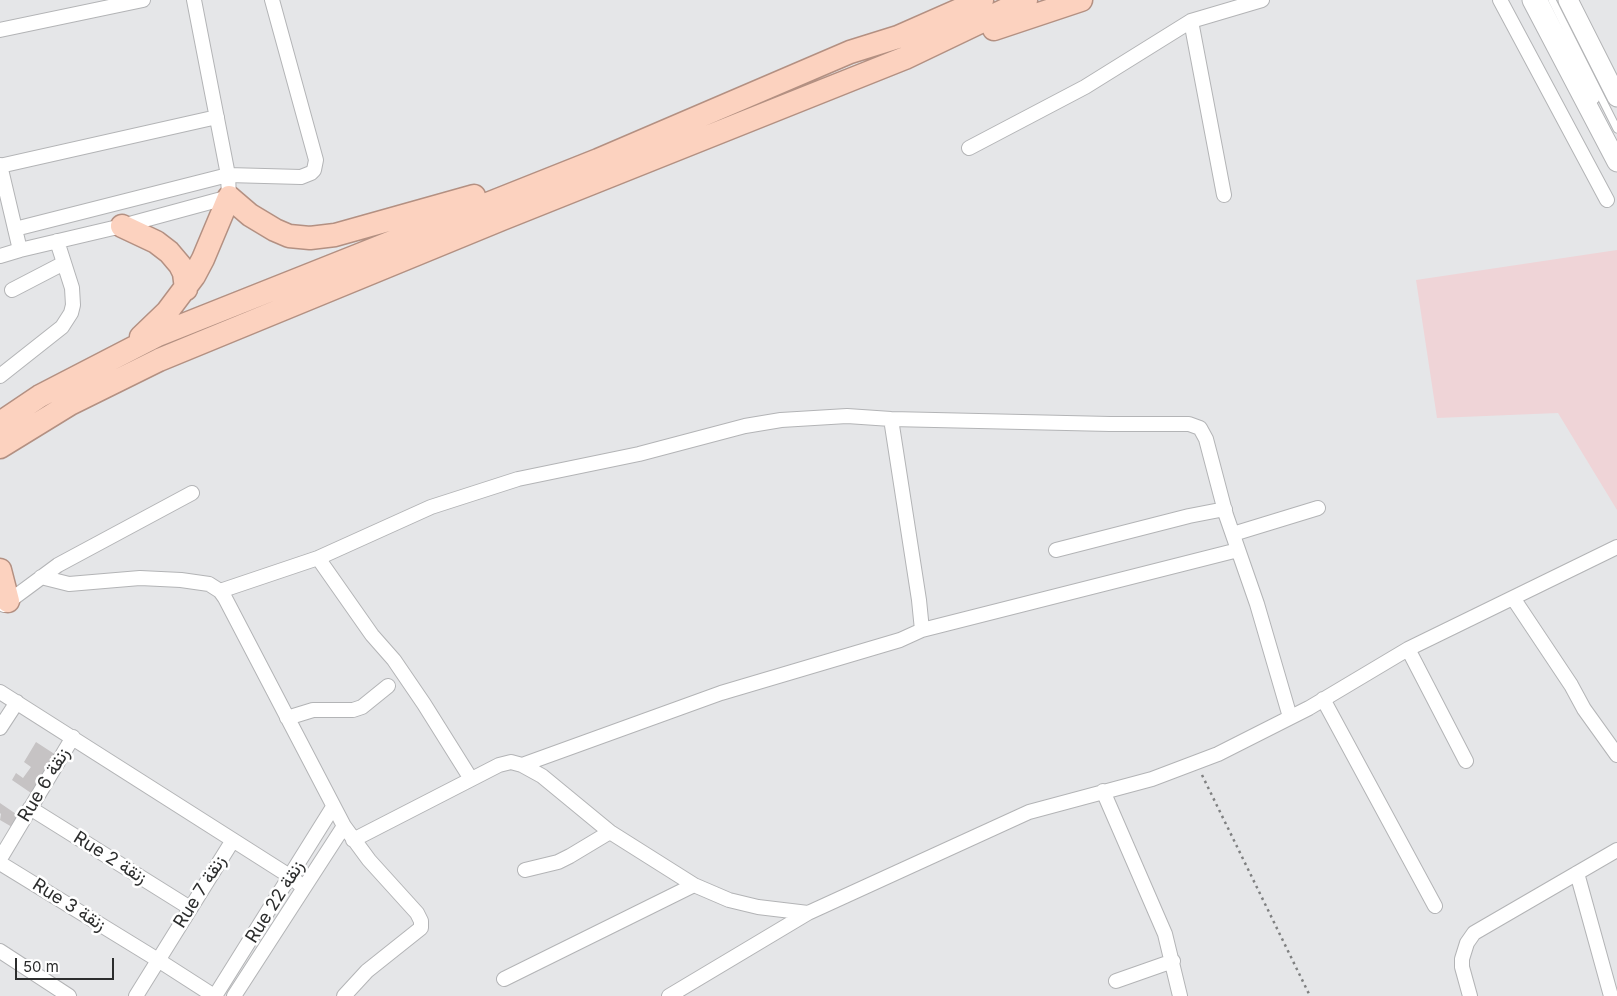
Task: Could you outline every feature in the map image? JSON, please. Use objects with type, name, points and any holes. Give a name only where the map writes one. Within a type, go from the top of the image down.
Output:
[{"type":"highway","points":[[0,464],[4,436],[40,396],[127,350],[158,335],[549,179],[850,52],[951,0]]},
{"type":"highway","points":[[850,52],[898,37],[982,0]]},
{"type":"highway","points":[[905,58],[1026,0]]},
{"type":"highway","points":[[4,436],[159,360],[440,244],[905,58],[1081,0]]},
{"type":"highway","points":[[127,350],[167,312],[186,289],[204,258],[229,197],[250,215],[275,230],[289,236],[310,238],[335,235],[460,199],[549,179]]},
{"type":"highway","points":[[122,226],[156,242],[169,252],[184,273],[186,289]]},
{"type":"highway","points":[[0,570],[4,605]]},
{"type":"main road","points":[[1532,0],[1617,162]]},
{"type":"main road","points":[[1568,0],[1617,97]]},
{"type":"street","points":[[0,30],[143,0]]},
{"type":"street","points":[[0,256],[229,197],[228,175],[194,0]]},
{"type":"street","points":[[15,229],[228,175],[301,177],[311,173],[316,165],[315,155],[272,0]]},
{"type":"street","points":[[969,148],[1084,87],[1192,21],[1262,0]]},
{"type":"street","points":[[1500,0],[1607,200]]},
{"type":"street","points":[[1192,21],[1224,195]]},
{"type":"street","points":[[20,250],[0,165],[217,117]]},
{"type":"street","points":[[0,376],[67,321],[73,305],[73,296],[57,241]]},
{"type":"street","points":[[12,290],[64,264]]},
{"type":"street","points":[[220,591],[318,558],[431,507],[518,479],[638,454],[745,426],[781,420],[847,416],[890,419],[1100,424],[1189,424],[1200,428],[1206,439],[1225,509],[1258,604],[1290,717]]},
{"type":"street","points":[[890,419],[919,600],[922,630]]},
{"type":"street","points":[[4,605],[58,565],[192,492]]},
{"type":"street","points":[[1233,534],[1318,508]]},
{"type":"street","points":[[1056,550],[1189,516],[1225,509]]},
{"type":"street","points":[[669,996],[808,913],[1029,812],[1152,779],[1218,754],[1323,699],[1408,649],[1617,547]]},
{"type":"street","points":[[522,765],[721,693],[900,640],[922,630],[1238,550]]},
{"type":"street","points":[[318,558],[372,635],[394,660],[471,779]]},
{"type":"street","points":[[41,578],[69,584],[126,578],[167,579],[202,583],[220,591],[344,826],[369,860],[417,913],[421,921],[421,928],[366,971],[344,996]]},
{"type":"street","points":[[1513,598],[1572,686],[1584,710],[1617,755]]},
{"type":"street","points":[[1408,649],[1466,761]]},
{"type":"street","points":[[287,718],[313,710],[353,710],[362,707],[388,686]]},
{"type":"street","points":[[0,692],[291,877],[303,887]]},
{"type":"street","points":[[1323,699],[1435,906]]},
{"type":"street","points":[[0,728],[17,702]]},
{"type":"street","name":"Rue 6 زنقة","points":[[0,859],[73,737]]},
{"type":"street","points":[[353,840],[471,779],[500,765],[511,762],[522,765],[542,776],[610,832],[694,885],[729,900],[758,907],[808,913]]},
{"type":"street","points":[[1104,792],[1166,934],[1180,996]]},
{"type":"street","name":"Rue 22 زنقة","points":[[214,996],[291,877],[333,807]]},
{"type":"street","name":"Rue 2 زنقة","points":[[30,808],[190,908]]},
{"type":"street","name":"Rue 22 زنقة","points":[[234,996],[344,826]]},
{"type":"street","points":[[525,870],[558,862],[610,832]]},
{"type":"street","name":"Rue 7 زنقة","points":[[136,996],[233,840]]},
{"type":"street","points":[[1470,996],[1462,967],[1464,951],[1470,938],[1479,929],[1617,850]]},
{"type":"street","name":"Rue 3 زنقة","points":[[0,863],[214,996]]},
{"type":"street","points":[[1577,873],[1611,996]]},
{"type":"street","points":[[504,979],[694,885]]},
{"type":"street","points":[[0,951],[68,996]]},
{"type":"street","points":[[1116,981],[1173,961]]},
{"type":"lane","points":[[1544,0],[1614,131]]},
{"type":"lane","points":[[1552,0],[1614,131]]},
{"type":"path","points":[[1196,762],[1310,996]]},
{"type":"shaded area","points":[[1617,250],[1617,510],[1558,413],[1437,418],[1416,280]]},
{"type":"building","points":[[36,742],[56,755],[31,793],[12,780],[16,773],[23,778],[31,767],[24,762]]},
{"type":"building","points":[[0,803],[19,816],[12,827],[0,820]]}]
